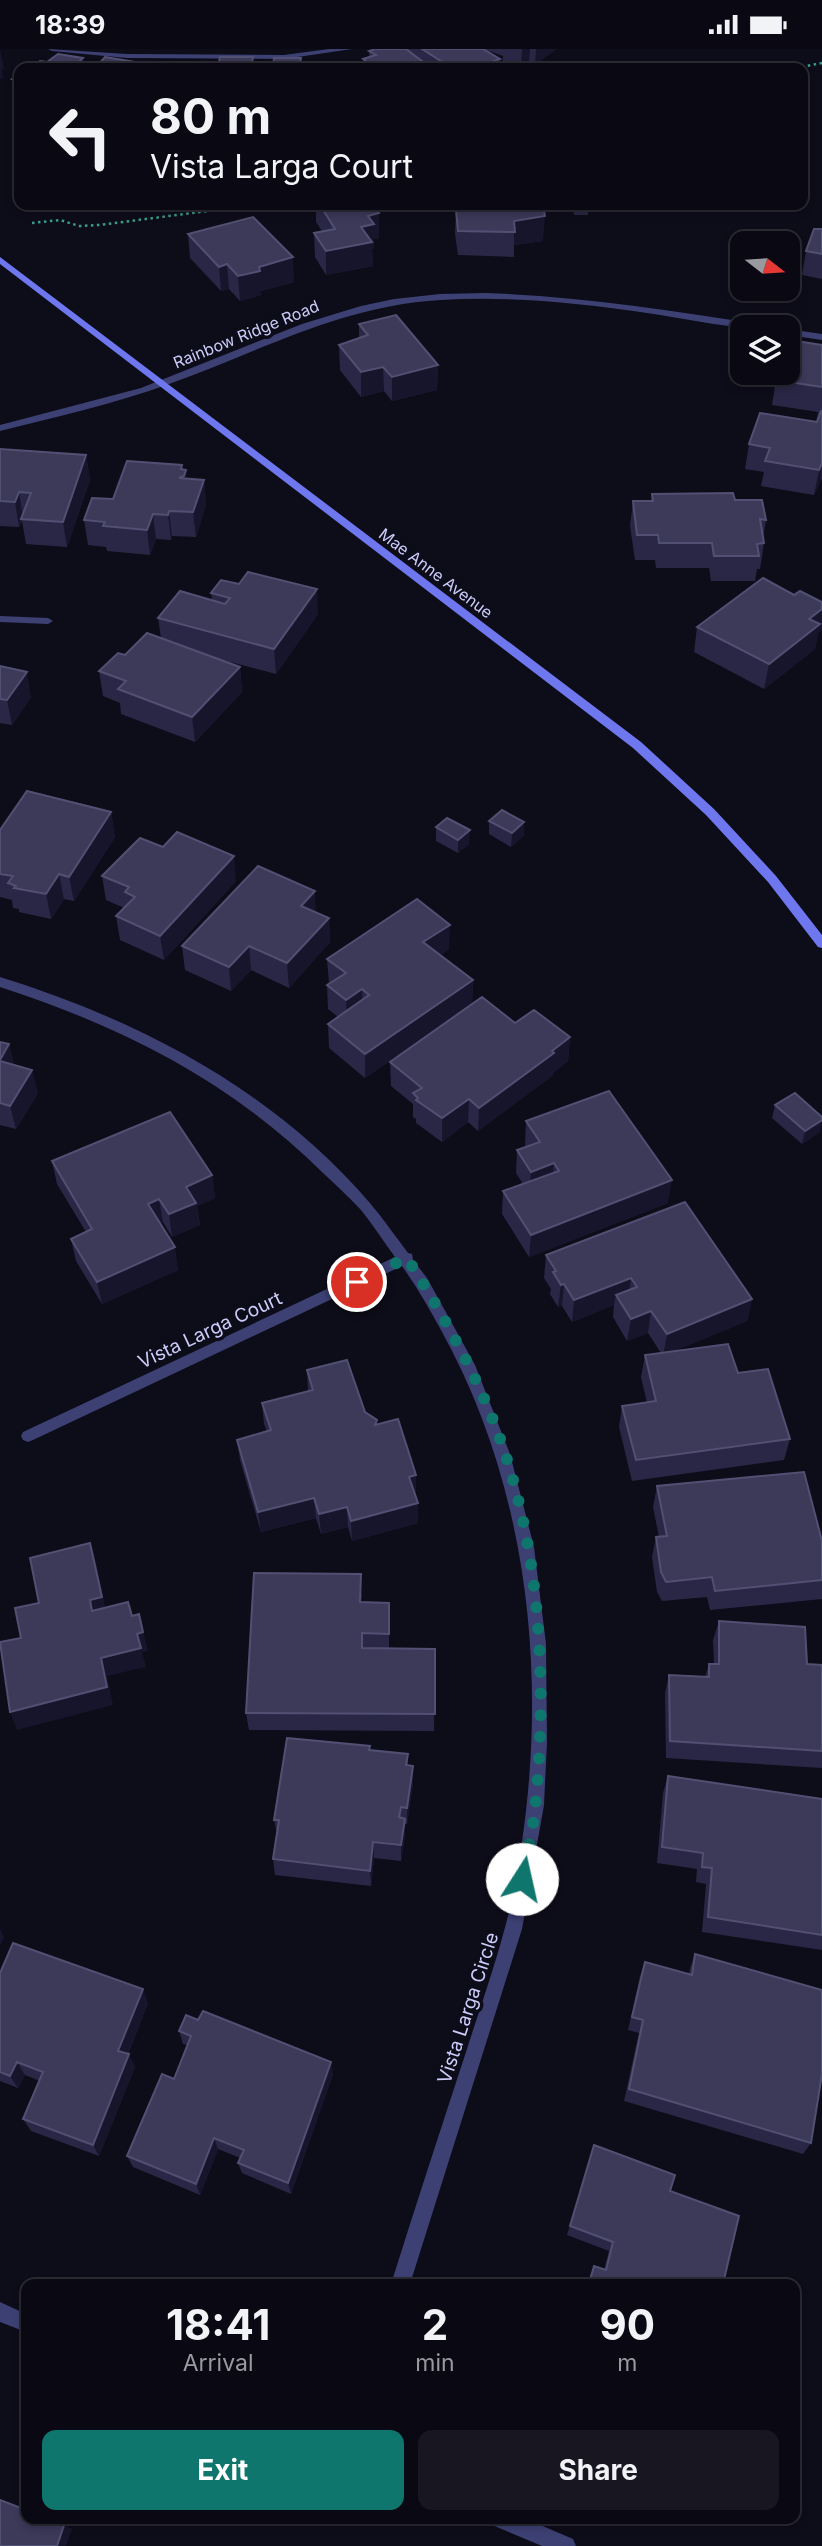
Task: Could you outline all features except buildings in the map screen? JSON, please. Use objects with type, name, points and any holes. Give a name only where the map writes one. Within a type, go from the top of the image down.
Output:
[{"type":"main road","name":"Mae Anne Avenue","points":[[0,260],[637,745],[710,812],[772,880],[822,944]]},
{"type":"street","points":[[52,49],[127,56],[271,57],[321,54],[348,49]]},
{"type":"street","name":"Rainbow Ridge Road","points":[[0,428],[163,384],[294,329],[342,313],[391,302],[445,296],[502,294],[559,297],[730,323]]},
{"type":"street","points":[[800,334],[822,337]]},
{"type":"street","points":[[0,619],[48,621]]},
{"type":"street","name":"Vista Larga Circle","points":[[0,982],[58,1000],[142,1036],[218,1079],[288,1131],[350,1189],[407,1258],[449,1324],[487,1405],[517,1493],[534,1584],[542,1690],[536,1802],[513,1930],[403,2279]]},
{"type":"street","name":"Vista Larga Court","points":[[28,1436],[407,1258]]},
{"type":"street","points":[[0,2312],[21,2321]]},
{"type":"street","points":[[513,2524],[566,2546]]},
{"type":"path","points":[[32,223],[60,220],[79,226],[99,225],[216,210]]},
{"type":"route","points":[[357,1282],[407,1258],[449,1324],[487,1405],[517,1493],[534,1584],[542,1690],[536,1802],[522,1879]]}]
